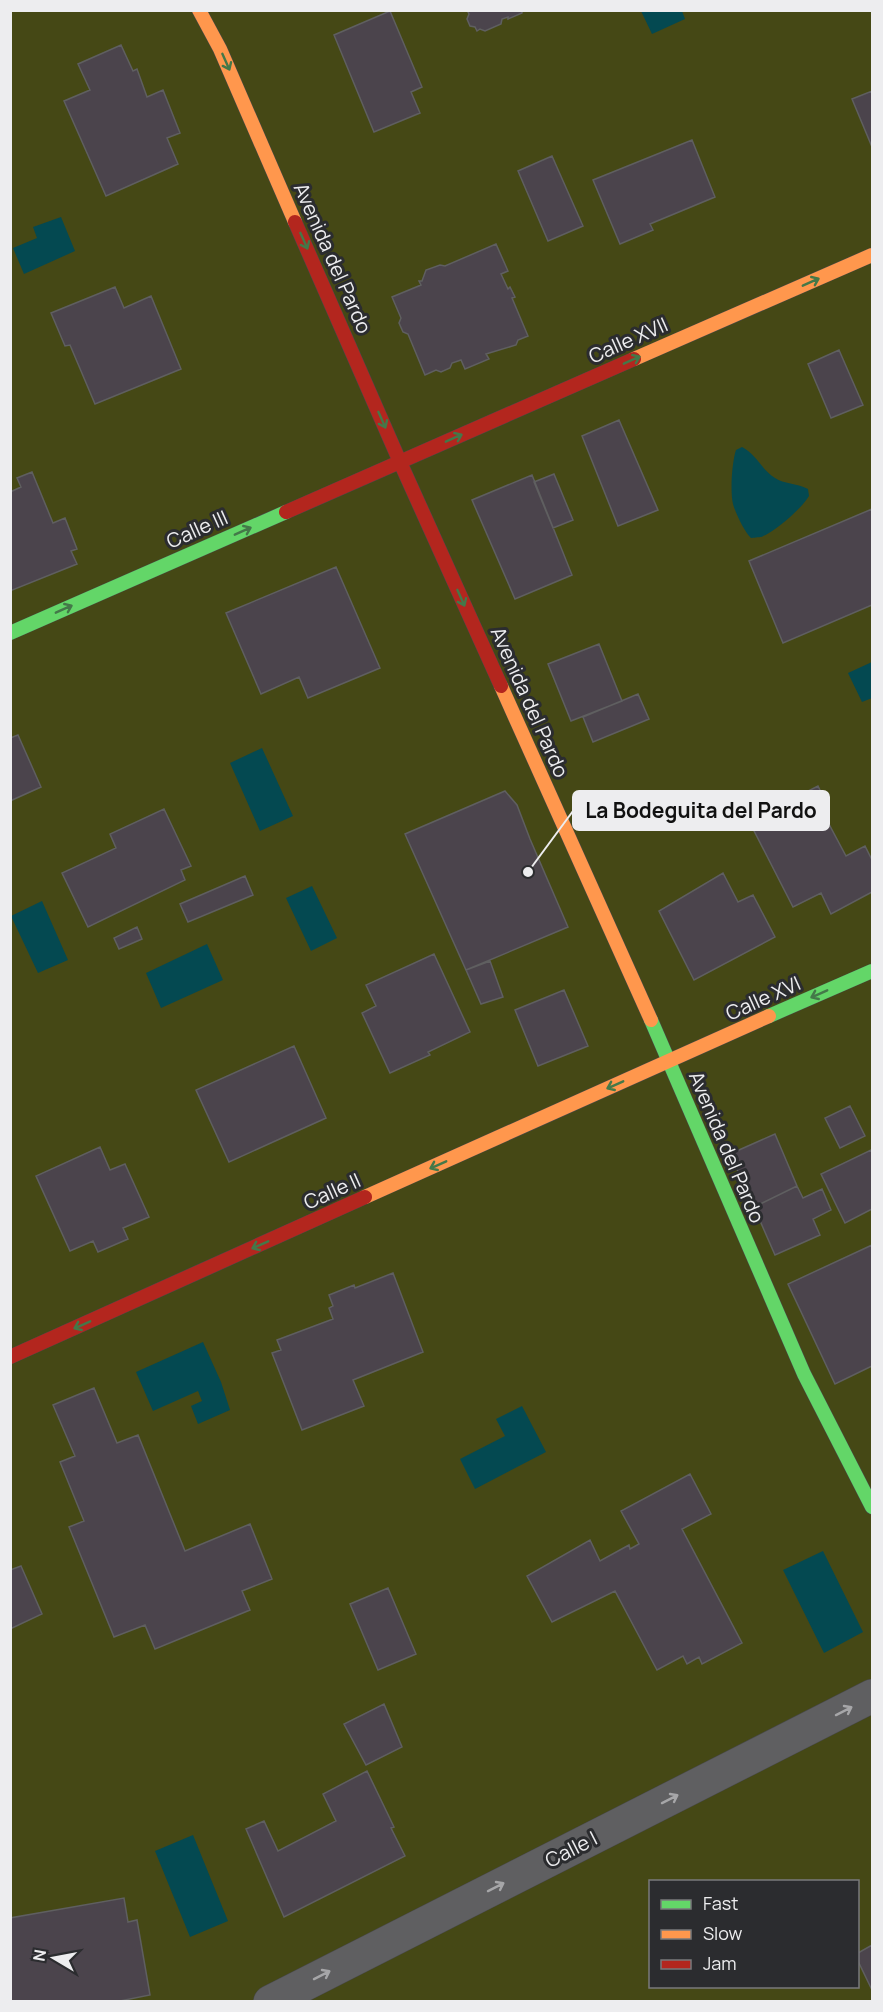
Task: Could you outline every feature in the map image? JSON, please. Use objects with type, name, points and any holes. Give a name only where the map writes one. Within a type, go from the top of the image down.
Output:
[{"type":"street","name":"Avenida del Pardo","points":[[199,10],[220,49],[400,462],[669,1060],[804,1374],[873,1507]]},
{"type":"street","name":"Calle XVII","points":[[400,462],[873,255]]},
{"type":"street","name":"Calle III","points":[[10,633],[400,462]]},
{"type":"street","name":"Calle XVI","points":[[669,1060],[873,971]]},
{"type":"street","name":"Calle II","points":[[10,1357],[669,1060]]},
{"type":"street","name":"Calle I","points":[[270,2001],[873,1696]]},
{"type":"green space","points":[[11,11],[872,11],[872,2001],[11,2002]]},
{"type":"water","points":[[641,11],[682,11],[685,19],[652,34]]},
{"type":"water","points":[[61,217],[75,251],[24,274],[13,248],[37,238],[33,227]]},
{"type":"water","points":[[742,447],[775,478],[808,489],[809,496],[801,507],[761,537],[751,538],[740,522],[733,504],[733,462],[736,450]]},
{"type":"water","points":[[872,662],[872,698],[862,702],[848,673]]},
{"type":"water","points":[[262,748],[293,816],[260,831],[230,763]]},
{"type":"water","points":[[312,886],[337,938],[311,951],[286,898]]},
{"type":"water","points":[[42,901],[68,960],[38,973],[11,916]]},
{"type":"water","points":[[207,944],[223,980],[161,1008],[146,973]]},
{"type":"water","points":[[203,1342],[221,1382],[230,1410],[198,1424],[191,1406],[202,1401],[198,1391],[153,1411],[136,1372]]},
{"type":"water","points":[[522,1406],[546,1452],[475,1489],[460,1459],[505,1436],[496,1419]]},
{"type":"water","points":[[823,1551],[863,1632],[824,1653],[783,1570]]},
{"type":"water","points":[[193,1835],[228,1921],[190,1937],[155,1851]]},
{"type":"building","points":[[467,10],[522,10],[522,13],[502,19],[501,24],[485,31],[480,29],[477,31],[475,27],[470,26]]},
{"type":"building","points":[[390,11],[422,87],[411,92],[420,113],[374,132],[334,35]]},
{"type":"building","points":[[121,45],[133,71],[137,69],[147,97],[163,90],[180,133],[167,138],[178,164],[106,196],[64,101],[90,90],[78,64]]},
{"type":"building","points":[[872,91],[872,147],[852,99]]},
{"type":"building","points":[[692,140],[715,197],[650,224],[653,230],[620,244],[593,180]]},
{"type":"building","points":[[552,156],[583,226],[548,241],[518,171]]},
{"type":"building","points":[[496,244],[508,271],[501,274],[508,289],[510,287],[515,297],[512,298],[528,336],[518,340],[516,345],[486,354],[489,359],[465,369],[461,360],[452,363],[450,368],[441,372],[436,370],[425,375],[408,334],[403,332],[399,323],[401,318],[392,297],[421,285],[419,281],[422,281],[426,270],[440,265],[445,266]]},
{"type":"building","points":[[115,287],[124,308],[151,296],[181,369],[95,404],[70,345],[65,346],[51,313]]},
{"type":"building","points":[[839,350],[863,405],[831,418],[808,364]]},
{"type":"building","points":[[619,420],[658,510],[618,526],[582,436]]},
{"type":"building","points":[[32,472],[53,523],[65,518],[77,549],[71,551],[77,564],[10,591],[10,492],[21,487],[17,478]]},
{"type":"building","points":[[554,474],[573,520],[553,528],[534,482]]},
{"type":"building","points":[[532,475],[572,575],[515,599],[472,500]]},
{"type":"building","points":[[872,509],[872,605],[783,643],[749,561]]},
{"type":"building","points":[[336,567],[380,668],[308,698],[299,677],[261,694],[226,613]]},
{"type":"building","points":[[599,644],[622,701],[571,721],[548,664]]},
{"type":"building","points":[[638,694],[649,719],[593,742],[583,717]]},
{"type":"building","points":[[18,735],[41,787],[10,801],[10,738]]},
{"type":"building","points":[[818,786],[829,808],[822,811],[846,856],[865,846],[872,860],[872,892],[831,914],[821,893],[793,907],[749,821]]},
{"type":"building","points":[[505,791],[517,805],[568,927],[466,970],[405,834]]},
{"type":"building","points":[[164,809],[191,866],[181,870],[185,880],[88,927],[62,873],[116,848],[110,834]]},
{"type":"building","points":[[723,873],[738,902],[753,895],[775,937],[694,980],[659,911]]},
{"type":"building","points":[[245,876],[253,895],[188,922],[180,904]]},
{"type":"building","points":[[137,927],[142,939],[119,949],[114,938]]},
{"type":"building","points":[[434,954],[470,1032],[428,1052],[430,1055],[390,1073],[362,1013],[376,1006],[366,985]]},
{"type":"building","points":[[490,961],[503,997],[481,1004],[466,970]]},
{"type":"building","points":[[564,990],[588,1046],[538,1066],[515,1010]]},
{"type":"building","points":[[294,1046],[326,1118],[229,1162],[196,1090]]},
{"type":"building","points":[[850,1106],[865,1136],[840,1148],[825,1118]]},
{"type":"building","points":[[775,1134],[797,1186],[754,1207],[730,1154]]},
{"type":"building","points":[[100,1147],[110,1170],[125,1164],[149,1217],[123,1228],[128,1239],[98,1252],[93,1241],[70,1251],[36,1176]]},
{"type":"building","points":[[871,1150],[872,1209],[845,1223],[821,1174]]},
{"type":"building","points":[[797,1186],[803,1198],[822,1189],[831,1210],[813,1219],[820,1235],[775,1255],[754,1207]]},
{"type":"building","points":[[872,1245],[872,1366],[835,1384],[788,1284]]},
{"type":"building","points":[[393,1273],[423,1352],[353,1380],[364,1406],[302,1430],[272,1353],[281,1350],[277,1340],[333,1319],[329,1308],[333,1306],[329,1295],[354,1285],[355,1288]]},
{"type":"building","points":[[94,1388],[117,1443],[138,1435],[185,1551],[250,1524],[272,1579],[242,1591],[250,1610],[155,1649],[145,1625],[114,1637],[69,1527],[84,1521],[60,1462],[75,1456],[53,1405]]},
{"type":"building","points":[[690,1474],[711,1514],[682,1529],[742,1643],[702,1664],[699,1657],[687,1664],[683,1656],[657,1670],[615,1591],[552,1622],[527,1576],[590,1540],[600,1561],[629,1545],[630,1549],[639,1544],[621,1511]]},
{"type":"building","points":[[21,1566],[42,1614],[10,1629],[10,1570]]},
{"type":"building","points":[[388,1588],[416,1654],[378,1670],[350,1604]]},
{"type":"building","points":[[384,1704],[402,1747],[366,1765],[344,1724]]},
{"type":"building","points":[[367,1771],[405,1856],[284,1917],[246,1829],[264,1821],[278,1851],[336,1821],[323,1794]]},
{"type":"building","points":[[124,1898],[128,1922],[137,1920],[150,1995],[115,2002],[10,2002],[10,1918]]},
{"type":"building","points":[[872,1945],[872,1990],[859,1963],[859,1952]]},
{"type":"traffic: fast","points":[[10,633],[286,512]]},
{"type":"traffic: fast","points":[[769,1016],[872,971]]},
{"type":"traffic: fast","points":[[651,1020],[804,1374],[872,1507]]},
{"type":"traffic: slow","points":[[199,10],[220,49],[295,222]]},
{"type":"traffic: slow","points":[[634,359],[872,255]]},
{"type":"traffic: slow","points":[[501,686],[651,1020]]},
{"type":"traffic: slow","points":[[365,1197],[769,1016]]},
{"type":"traffic: jam","points":[[295,222],[501,686]]},
{"type":"traffic: jam","points":[[286,512],[634,359]]},
{"type":"traffic: jam","points":[[10,1357],[365,1197]]},
{"type":"place","name":"La Bodeguita del Pardo","points":[[528,872]]}]
